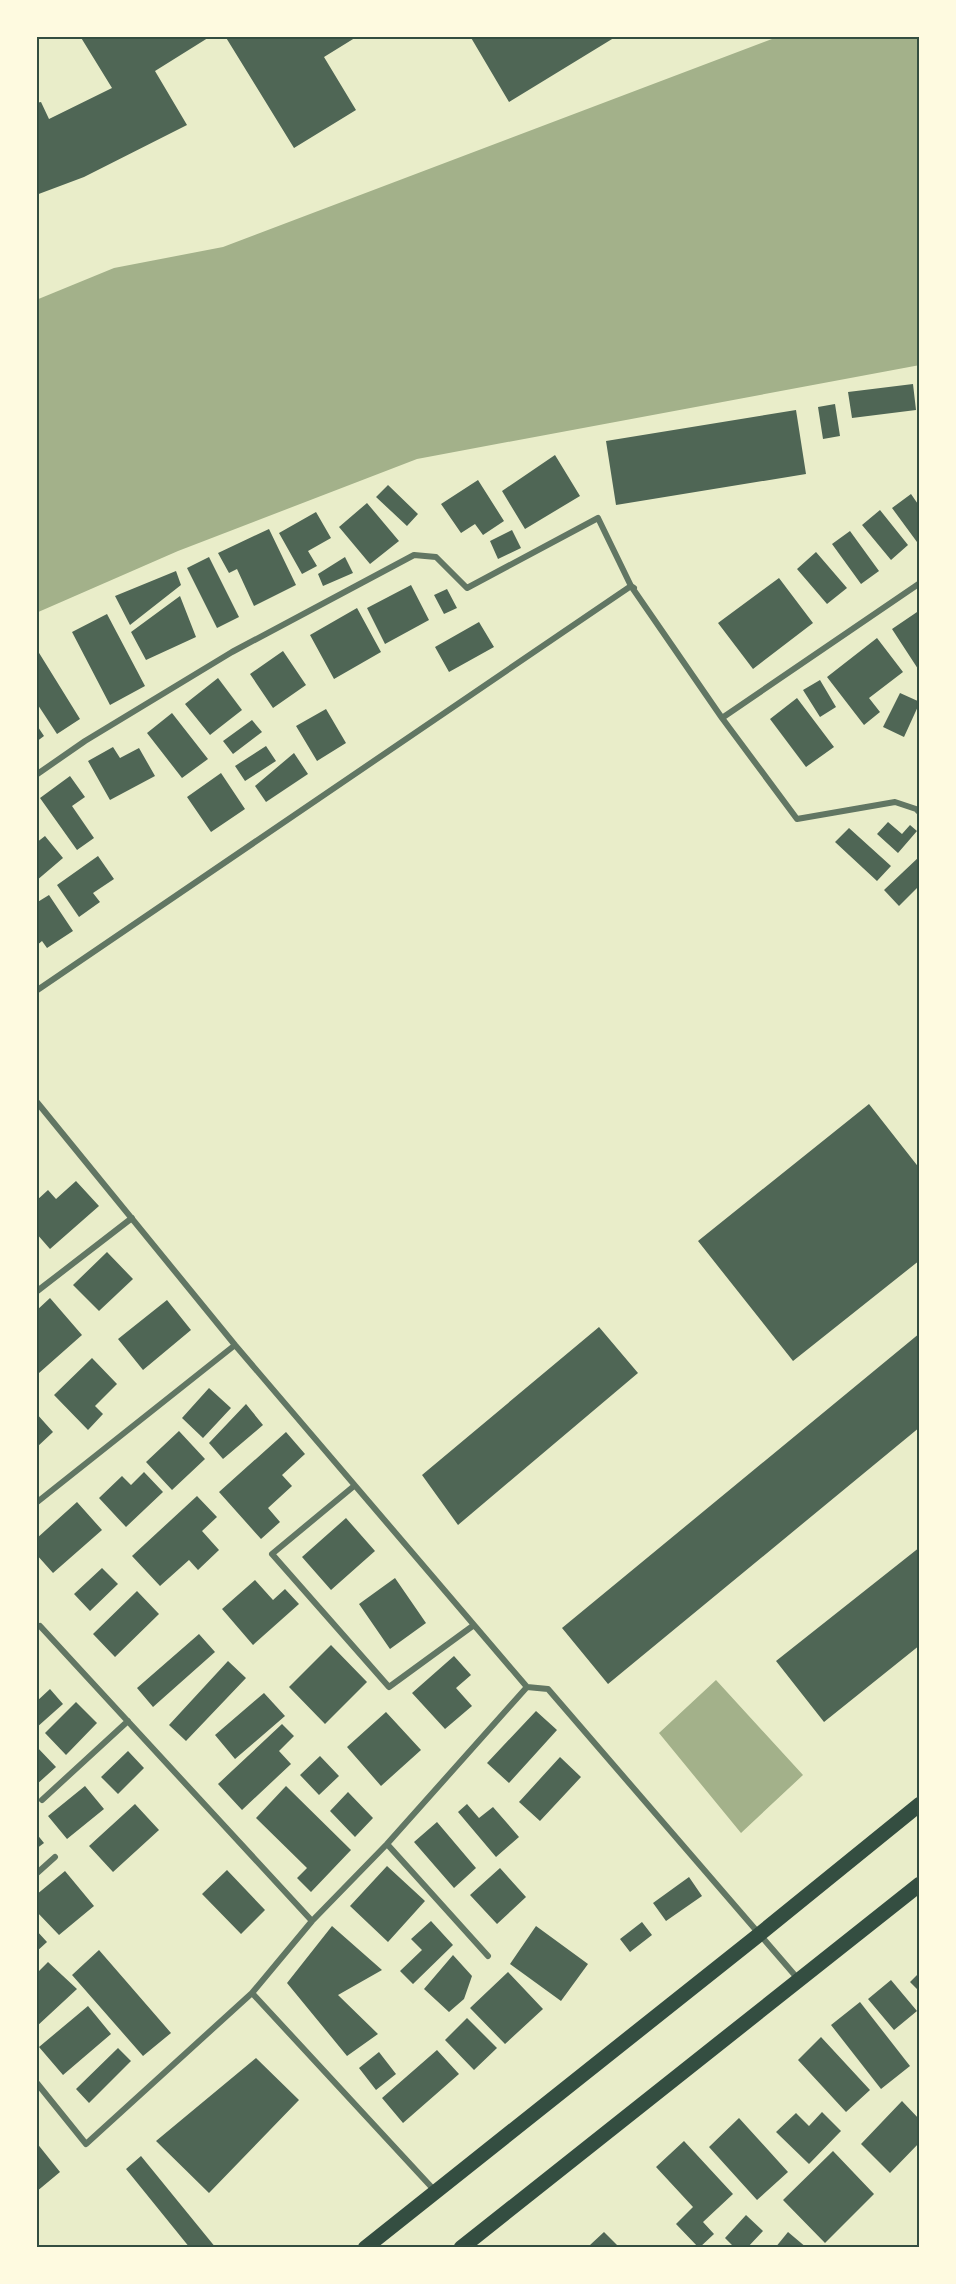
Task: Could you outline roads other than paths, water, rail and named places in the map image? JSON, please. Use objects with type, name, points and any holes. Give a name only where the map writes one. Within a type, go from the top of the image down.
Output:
[{"type":"main road","points":[[365,2248],[920,1804]]},
{"type":"main road","points":[[461,2248],[920,1884]]},
{"type":"street","points":[[36,775],[85,741],[232,652],[414,555],[436,557],[467,588],[598,518],[632,587],[722,718],[797,819],[895,802],[919,809]]},
{"type":"street","points":[[722,718],[920,583]]},
{"type":"street","points":[[36,991],[632,587]]},
{"type":"street","points":[[36,1101],[235,1345],[527,1687],[548,1689],[800,1980]]},
{"type":"street","points":[[36,1292],[132,1218]]},
{"type":"street","points":[[36,1503],[235,1345]]},
{"type":"street","points":[[354,1486],[272,1554],[389,1687],[474,1626]]},
{"type":"street","points":[[40,1626],[312,1921]]},
{"type":"street","points":[[36,2082],[86,2144],[252,1993],[312,1921],[387,1844],[527,1687]]},
{"type":"street","points":[[42,1800],[128,1721]]},
{"type":"street","points":[[387,1844],[488,1956]]},
{"type":"street","points":[[36,1874],[55,1857]]},
{"type":"street","points":[[252,1993],[436,2192]]}]
